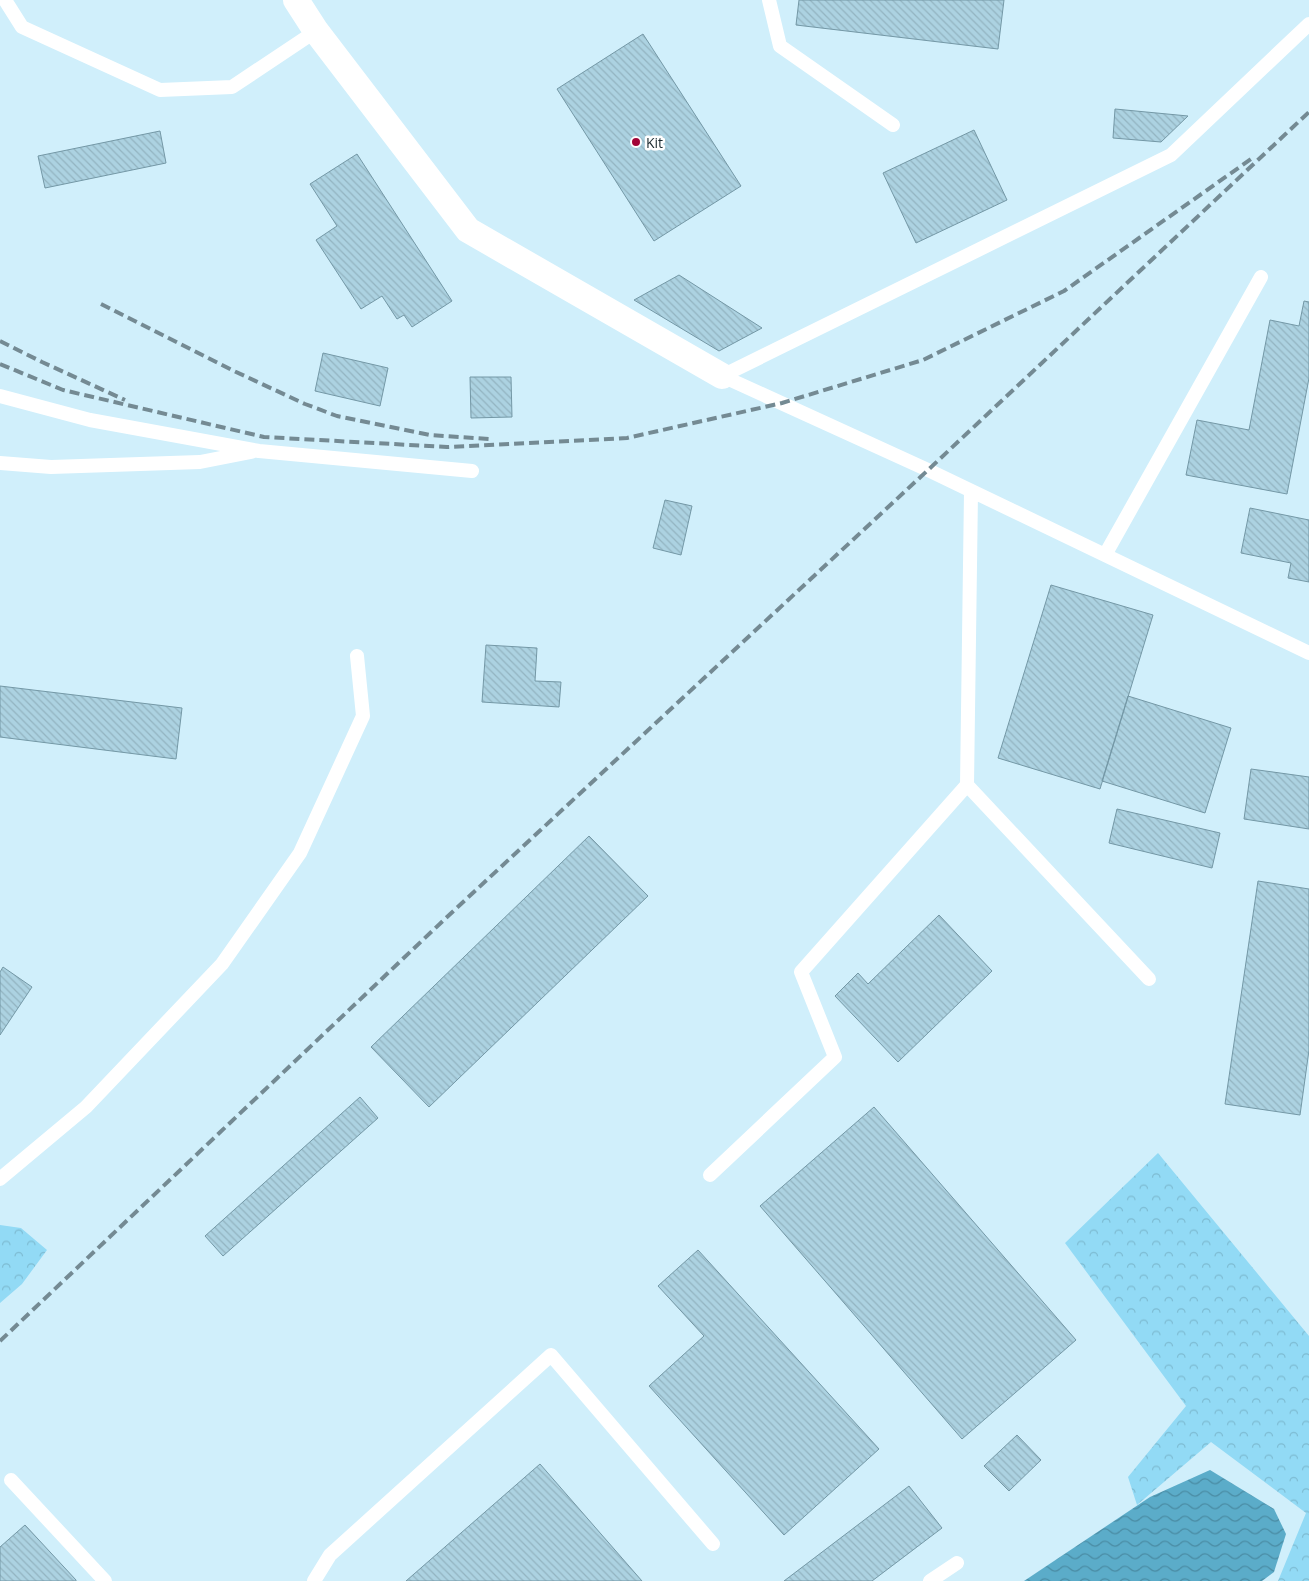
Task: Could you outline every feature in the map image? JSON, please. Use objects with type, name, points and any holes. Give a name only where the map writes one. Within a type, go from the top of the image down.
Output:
[{"type":"street","points":[[296,0],[316,31],[468,230],[722,376]]},
{"type":"lane","points":[[5,0],[22,27],[160,90],[232,87],[316,31]]},
{"type":"lane","points":[[769,0],[780,46],[893,126]]},
{"type":"lane","points":[[722,376],[1171,155],[1309,24]]},
{"type":"lane","points":[[1105,555],[1261,277]]},
{"type":"lane","points":[[722,376],[928,470],[1309,652]]},
{"type":"lane","points":[[0,396],[90,420],[259,451],[472,471]]},
{"type":"lane","points":[[0,464],[50,467],[200,462],[259,451]]},
{"type":"lane","points":[[710,1175],[834,1058],[801,972],[967,785],[971,492]]},
{"type":"lane","points":[[0,1179],[86,1107],[222,964],[300,853],[363,716],[357,656]]},
{"type":"lane","points":[[967,785],[1149,980]]},
{"type":"lane","points":[[314,1581],[330,1556],[551,1354],[712,1544]]},
{"type":"lane","points":[[10,1480],[105,1581]]},
{"type":"lane","points":[[930,1581],[956,1563]]},
{"type":"green space","points":[[1158,1153],[1309,1336],[1309,1581],[1278,1581],[1306,1513],[1211,1442],[1137,1505],[1128,1477],[1186,1406],[1065,1243]]},
{"type":"green space","points":[[0,1225],[21,1228],[47,1250],[22,1284],[0,1303]]},
{"type":"water","points":[[1210,1470],[1274,1509],[1286,1534],[1274,1572],[1262,1581],[1024,1581],[1150,1497]]},
{"type":"building","points":[[799,0],[1004,0],[998,49],[796,25]]},
{"type":"building","points":[[643,34],[741,186],[654,241],[557,89]]},
{"type":"building","points":[[1115,109],[1188,116],[1161,142],[1113,138]]},
{"type":"building","points":[[974,130],[1007,200],[916,243],[883,173]]},
{"type":"building","points":[[160,131],[166,163],[45,188],[38,156]]},
{"type":"building","points":[[357,154],[452,301],[412,327],[404,315],[397,319],[382,296],[361,309],[316,240],[337,226],[310,184]]},
{"type":"building","points":[[679,275],[762,328],[719,351],[634,300]]},
{"type":"building","points":[[1304,301],[1309,302],[1309,378],[1287,494],[1186,475],[1197,420],[1249,430],[1270,320],[1299,326]]},
{"type":"building","points":[[323,353],[388,368],[380,406],[315,391]]},
{"type":"building","points":[[470,377],[511,377],[512,417],[471,418]]},
{"type":"building","points":[[665,500],[692,506],[681,555],[653,548]]},
{"type":"building","points":[[1250,508],[1309,520],[1309,582],[1288,578],[1291,563],[1241,553]]},
{"type":"building","points":[[1051,585],[1153,615],[1100,789],[998,758]]},
{"type":"building","points":[[486,645],[537,648],[535,681],[561,682],[559,707],[482,702]]},
{"type":"building","points":[[0,686],[182,708],[176,759],[0,737]]},
{"type":"building","points":[[1128,696],[1231,728],[1205,813],[1102,781]]},
{"type":"building","points":[[1251,769],[1309,777],[1309,829],[1244,819]]},
{"type":"building","points":[[1117,809],[1220,833],[1212,868],[1109,843]]},
{"type":"building","points":[[589,836],[648,896],[429,1107],[371,1047]]},
{"type":"building","points":[[1258,881],[1309,889],[1309,1050],[1300,1115],[1225,1104]]},
{"type":"building","points":[[939,915],[992,971],[898,1062],[835,996],[858,973],[868,984]]},
{"type":"building","points":[[3,967],[32,987],[0,1035],[0,972]]},
{"type":"building","points":[[360,1097],[378,1118],[223,1256],[205,1236]]},
{"type":"building","points":[[874,1107],[1076,1340],[962,1439],[760,1206]]},
{"type":"building","points":[[698,1250],[879,1449],[784,1535],[649,1386],[704,1336],[658,1286]]},
{"type":"building","points":[[1017,1435],[1041,1460],[1009,1491],[984,1466]]},
{"type":"building","points":[[540,1464],[642,1581],[406,1581]]},
{"type":"building","points":[[909,1486],[942,1528],[872,1581],[784,1581]]},
{"type":"building","points":[[25,1525],[76,1581],[0,1581],[0,1547]]},
{"type":"railway","points":[[0,1341],[447,917],[928,470],[1309,112]]},
{"type":"railway","points":[[0,364],[63,390],[264,437],[447,447],[627,438],[782,403],[923,360],[1064,291],[1251,159]]},
{"type":"railway","points":[[101,304],[234,371],[305,404],[337,416],[430,435],[490,439]]},
{"type":"railway","points":[[0,341],[125,400]]},
{"type":"place","name":"Kit","points":[[636,142]]}]
